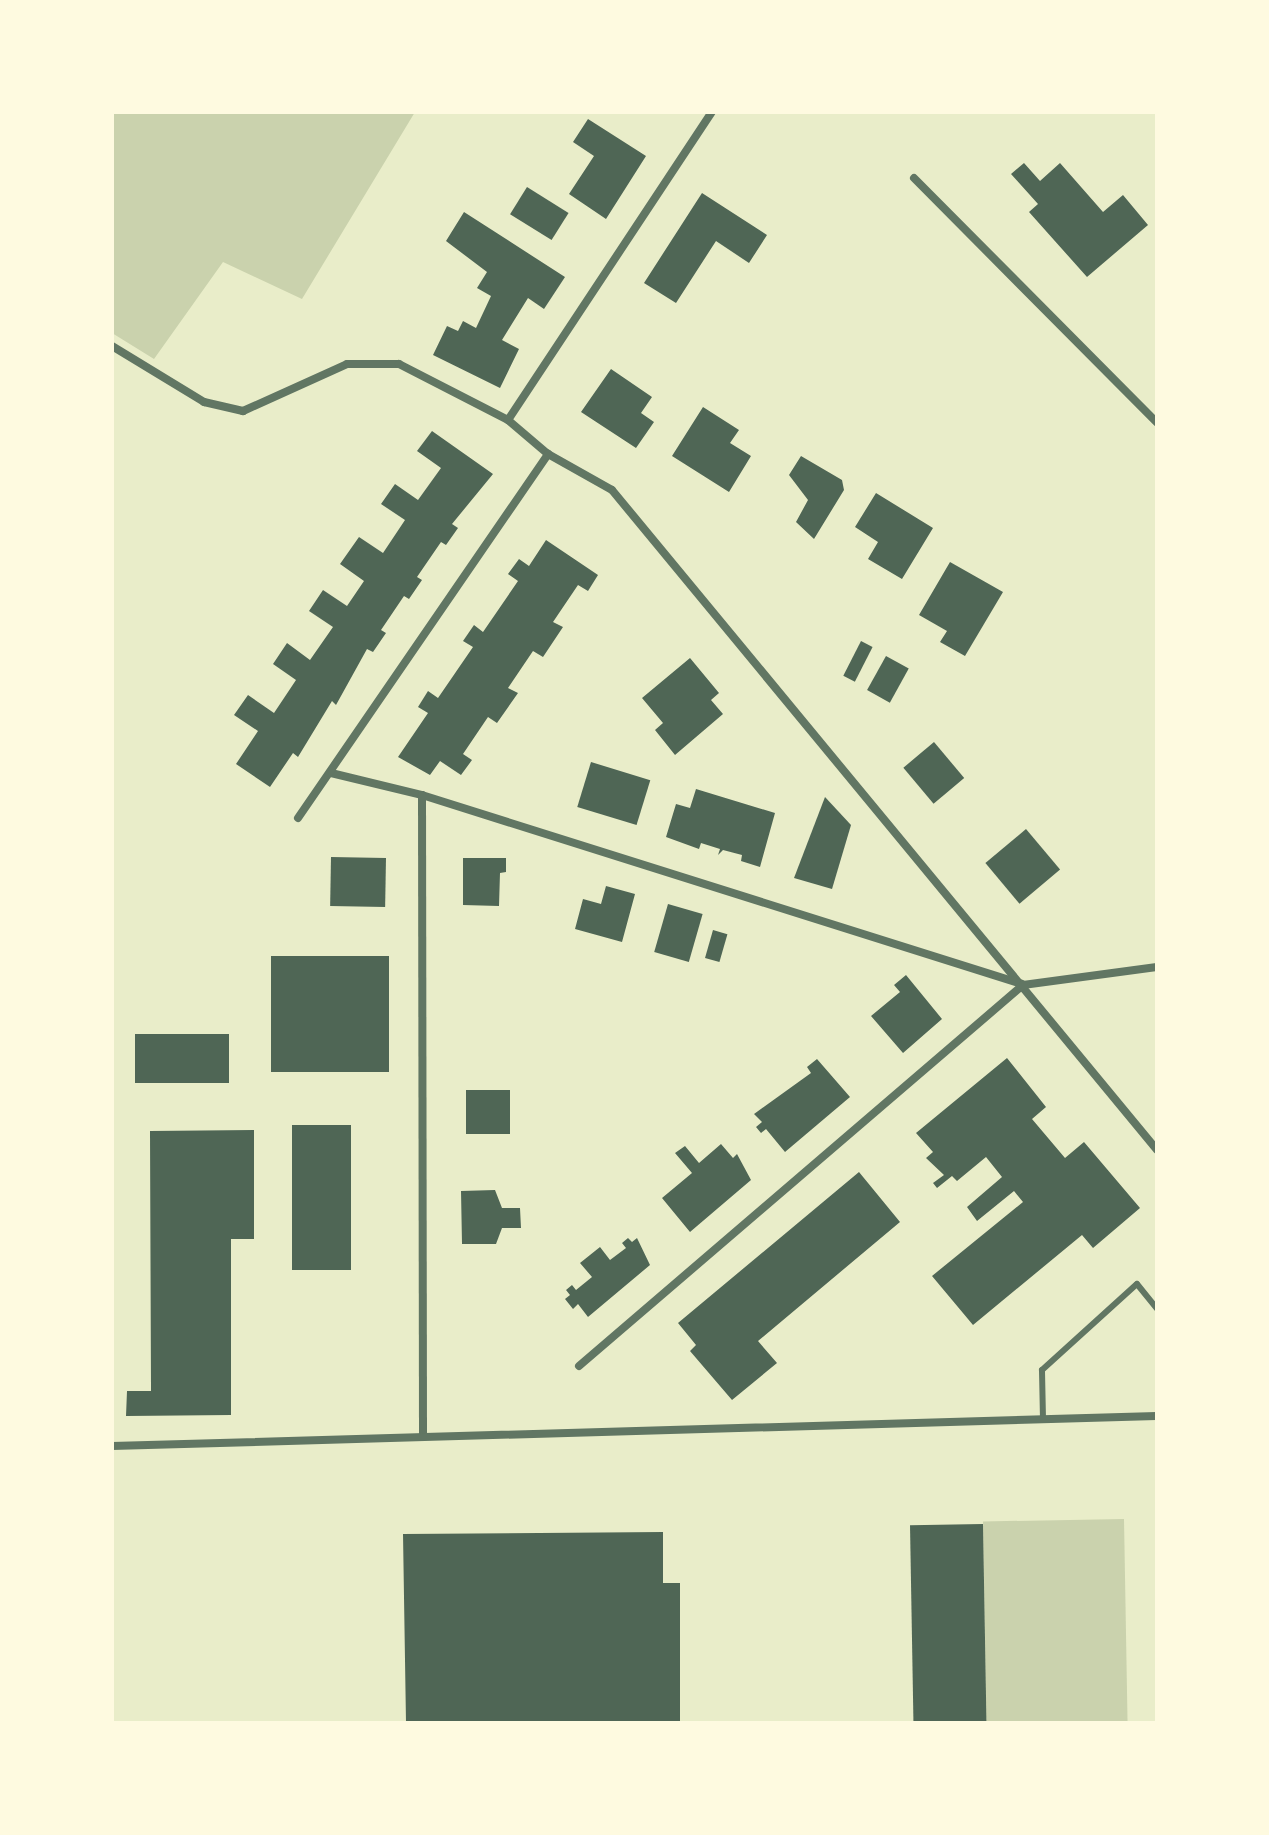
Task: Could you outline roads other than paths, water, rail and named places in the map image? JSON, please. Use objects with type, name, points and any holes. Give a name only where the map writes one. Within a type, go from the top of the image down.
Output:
[{"type":"street","points":[[508,420],[712,112]]},
{"type":"street","points":[[914,178],[1157,423]]},
{"type":"street","points":[[112,346],[204,402],[243,411],[347,364],[399,364],[508,420],[548,454],[612,490],[1157,1150]]},
{"type":"street","points":[[298,818],[548,454]]},
{"type":"street","points":[[331,773],[422,795],[1023,985],[1157,967]]},
{"type":"street","points":[[422,795],[423,1435]]},
{"type":"street","points":[[579,1366],[1023,985]]},
{"type":"street","points":[[112,1446],[1157,1416]]},
{"type":"lane","points":[[1043,1419],[1042,1370],[1137,1284],[1157,1309]]}]
